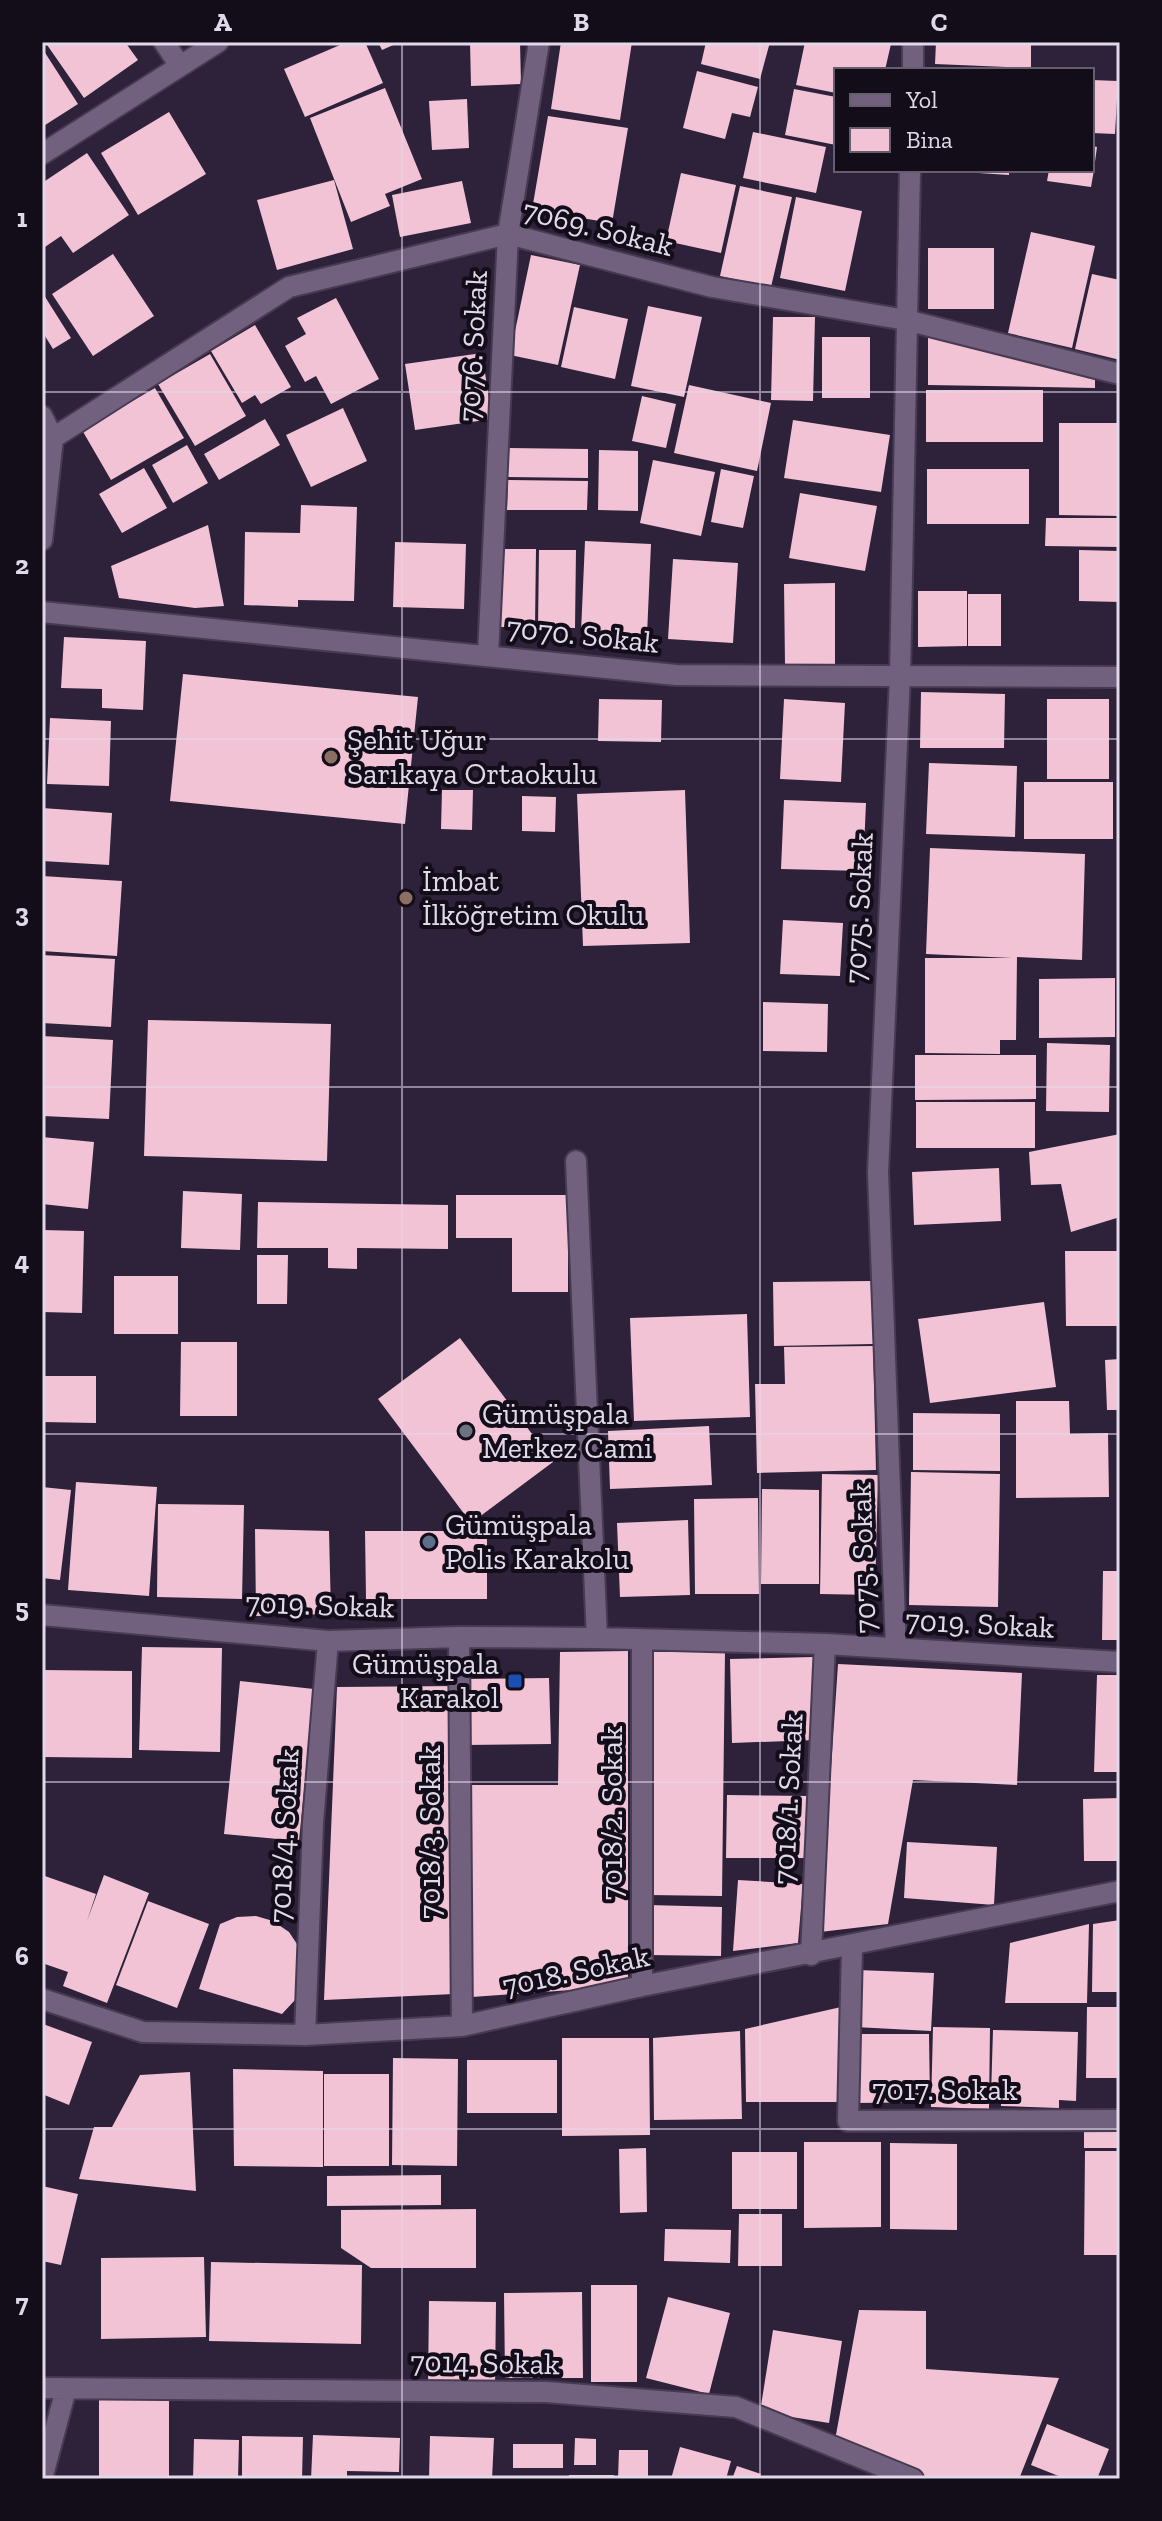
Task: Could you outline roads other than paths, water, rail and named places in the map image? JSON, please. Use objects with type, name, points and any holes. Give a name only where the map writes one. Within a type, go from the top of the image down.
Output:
[{"type":"street","points":[[164,42],[180,66]]},
{"type":"street","points":[[42,154],[218,42]]},
{"type":"street","name":"7076. Sokak","points":[[488,656],[508,234],[539,42]]},
{"type":"street","points":[[913,42],[913,68]]},
{"type":"street","name":"7075. Sokak","points":[[896,1648],[878,1172],[900,676],[910,172]]},
{"type":"street","name":"7069. Sokak","points":[[53,438],[289,287],[508,234],[712,287],[906,320],[1120,374]]},
{"type":"street","points":[[42,416],[53,438],[43,527]]},
{"type":"street","name":"7070. Sokak","points":[[42,612],[676,675],[1120,677]]},
{"type":"street","points":[[576,1161],[597,1638]]},
{"type":"street","name":"7019. Sokak","points":[[42,1615],[328,1641],[459,1637],[825,1644],[1120,1662]]},
{"type":"street","name":"7018/3. Sokak","points":[[459,1637],[462,2026]]},
{"type":"street","name":"7018/4. Sokak","points":[[305,2035],[313,1823],[328,1641]]},
{"type":"street","name":"7018/2. Sokak","points":[[642,1641],[642,1986]]},
{"type":"street","name":"7018/1. Sokak","points":[[811,1955],[825,1644]]},
{"type":"street","name":"7018. Sokak","points":[[42,1999],[143,2032],[305,2035],[462,2026],[642,1986],[852,1947],[1120,1891]]},
{"type":"street","name":"7017. Sokak","points":[[852,1947],[848,2121],[1120,2120]]},
{"type":"street","name":"7014. Sokak","points":[[42,2388],[546,2392],[736,2407],[913,2479]]},
{"type":"street","points":[[42,2479],[66,2389]]},
{"type":"place","name":"Şehit Uğur Sarıkaya Ortaokulu","points":[[331,757]]},
{"type":"place","name":"İmbat İlköğretim Okulu","points":[[406,898]]},
{"type":"place","name":"Gümüşpala Merkez Cami","points":[[466,1431]]},
{"type":"place","name":"Gümüşpala Polis Karakolu","points":[[429,1542]]},
{"type":"place","name":"Gümüşpala Karakol","points":[[515,1681]]}]
